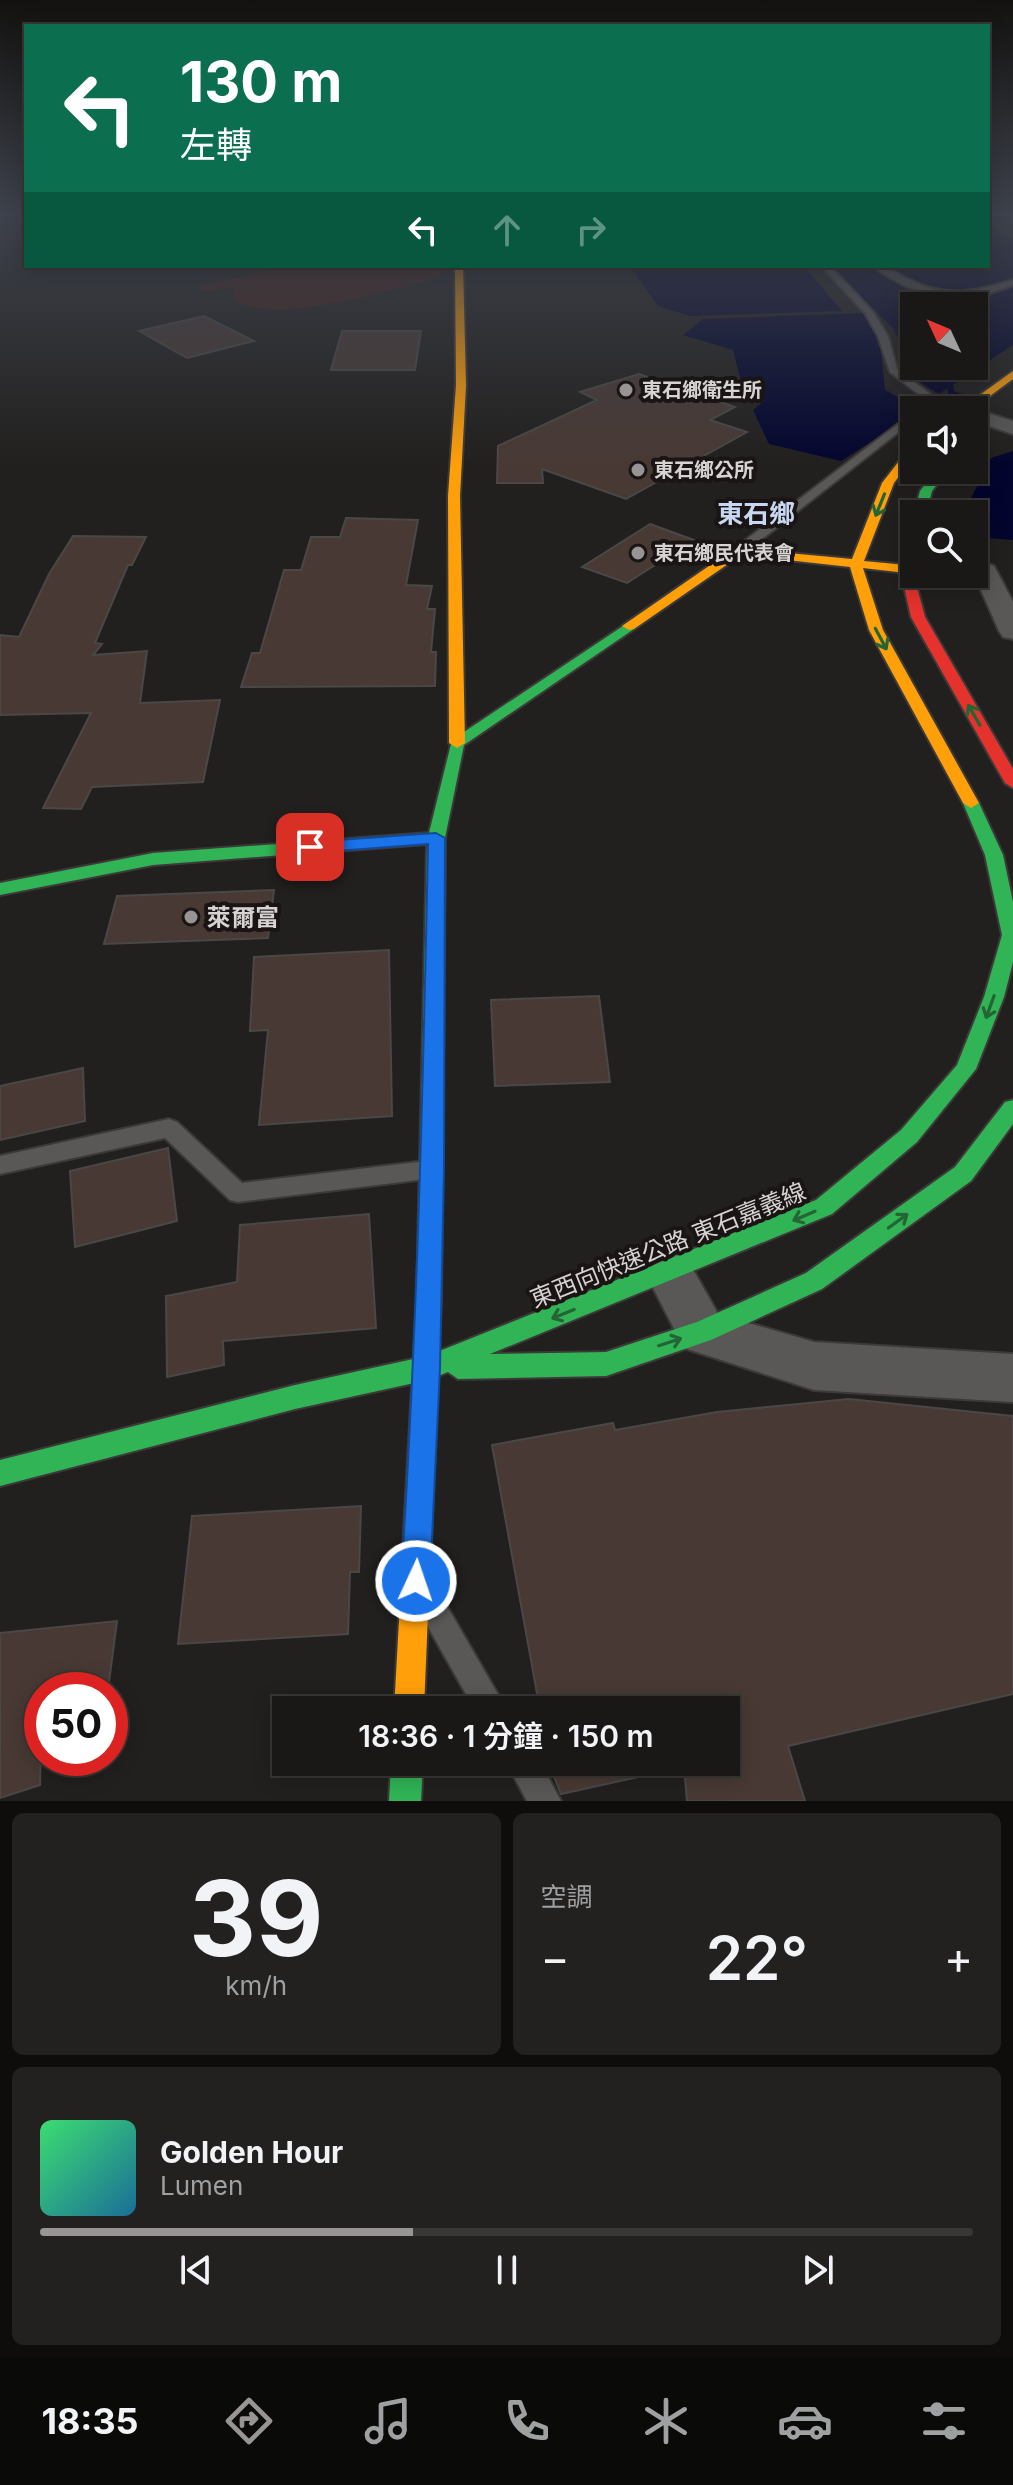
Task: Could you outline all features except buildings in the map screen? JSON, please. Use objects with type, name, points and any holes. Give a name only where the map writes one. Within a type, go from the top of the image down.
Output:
[{"type":"main road","points":[[410,1696],[428,1368],[436,838],[457,743],[454,496],[461,385],[460,297]]},
{"type":"main road","points":[[983,396],[1013,374]]},
{"type":"main road","points":[[988,422],[1013,403]]},
{"type":"main road","points":[[856,566],[888,483],[900,467]]},
{"type":"main road","points":[[457,743],[739,551],[900,568]]},
{"type":"main road","name":"東西向快速公路 東石嘉義線","points":[[428,1368],[824,1207],[909,1136],[966,1069],[994,997],[1011,935],[994,855],[964,788],[876,630],[856,566]]},
{"type":"main road","points":[[913,588],[918,617],[1013,783]]},
{"type":"main road","points":[[0,889],[153,859],[436,838]]},
{"type":"main road","points":[[0,1473],[264,1405],[428,1368],[606,1364],[702,1332],[826,1273],[963,1174],[1013,1108]]},
{"type":"street","points":[[988,427],[1013,428]]},
{"type":"street","points":[[988,570],[1013,567]]},
{"type":"street","points":[[988,587],[1013,631]]},
{"type":"street","points":[[669,1272],[702,1332],[814,1366],[1013,1378]]},
{"type":"lane","points":[[855,297],[869,312],[883,336],[893,370],[927,396]]},
{"type":"lane","points":[[739,551],[900,426]]},
{"type":"lane","points":[[0,1165],[169,1128],[238,1193],[433,1169]]},
{"type":"lane","points":[[416,1581],[484,1696]]},
{"type":"lane","points":[[530,1776],[545,1801]]},
{"type":"shaded area","points":[[233,297],[363,297],[300,308],[249,306]]},
{"type":"water","points":[[652,297],[830,297],[842,311],[690,316],[658,306]]},
{"type":"water","points":[[861,297],[900,297],[900,343],[893,328]]},
{"type":"water","points":[[988,297],[1013,297],[1013,345],[988,362]]},
{"type":"water","points":[[863,313],[880,341],[885,390],[900,398],[900,423],[841,461],[769,444],[753,410],[765,400],[744,393],[733,350],[683,335],[703,319]]},
{"type":"water","points":[[918,380],[960,380],[939,394],[918,381]]},
{"type":"water","points":[[1013,451],[1013,540],[988,538],[988,500],[970,500],[978,484],[988,484],[991,458]]},
{"type":"waterway","points":[[950,380],[951,393],[959,396]]},
{"type":"traffic: fast","points":[[924,500],[931,484]]},
{"type":"traffic: fast","points":[[429,1299],[436,838],[457,743],[629,626]]},
{"type":"traffic: fast","points":[[428,1368],[824,1207],[909,1136],[966,1069],[994,997],[1011,935],[994,855],[971,803]]},
{"type":"traffic: fast","points":[[0,889],[153,859],[436,838]]},
{"type":"traffic: fast","points":[[458,1367],[606,1364],[702,1332],[814,1281],[963,1174],[1013,1108]]},
{"type":"traffic: fast","points":[[0,1473],[295,1397],[428,1368]]},
{"type":"traffic: fast","points":[[405,1801],[406,1776]]},
{"type":"traffic: slow","points":[[457,743],[454,496],[461,385],[460,297]]},
{"type":"traffic: slow","points":[[983,396],[1013,374]]},
{"type":"traffic: slow","points":[[900,467],[888,483],[856,566],[876,630],[971,803]]},
{"type":"traffic: slow","points":[[629,626],[739,551],[900,568]]},
{"type":"traffic: slow","points":[[410,1696],[429,1299]]},
{"type":"traffic: jam","points":[[911,588],[918,617],[1013,783]]},
{"type":"place","name":"東石鄉衛生所","points":[[626,390]]},
{"type":"place","name":"東石鄉公所","points":[[638,470]]},
{"type":"place","name":"東石鄉民代表會","points":[[638,553]]},
{"type":"place","name":"萊爾富","points":[[191,917]]},
{"type":"district","name":"東石鄉","points":[[756,513]]},
{"type":"route","points":[[310,847],[436,838],[428,1368],[416,1581]]}]
